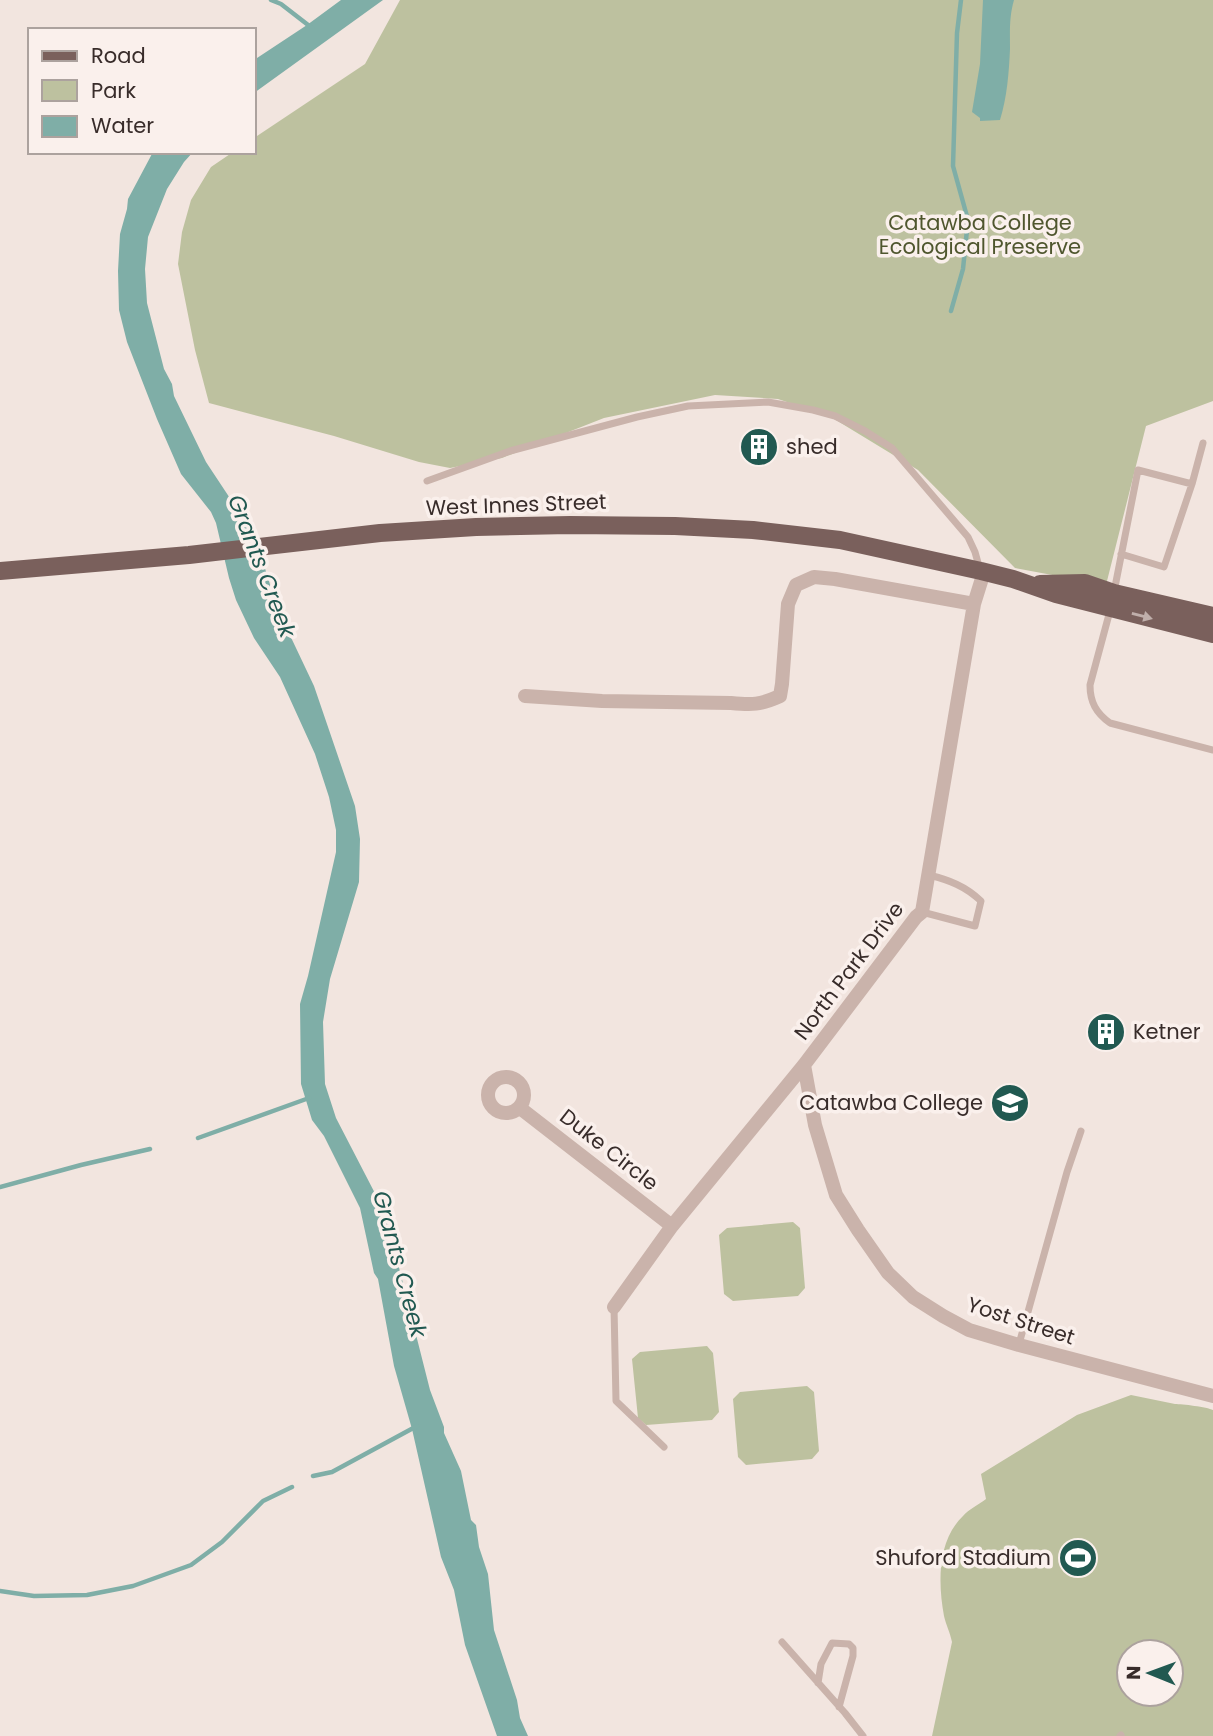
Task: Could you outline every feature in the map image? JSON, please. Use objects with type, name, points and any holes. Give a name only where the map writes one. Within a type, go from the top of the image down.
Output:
[{"type":"main road","name":"West Innes Street","points":[[0,571],[189,555],[380,533],[477,527],[675,526],[753,530],[840,540],[982,571],[1030,585],[1085,583],[1113,600],[1213,634]]},
{"type":"main road","name":"West Innes Street","points":[[1113,600],[1213,616]]},
{"type":"street","name":"North Park Drive","points":[[614,1307],[672,1226],[804,1065],[922,912],[974,604],[982,571]]},
{"type":"street","points":[[525,696],[601,701],[750,705],[764,703],[779,696],[782,684],[788,604],[796,585],[814,578],[835,579],[974,604]]},
{"type":"street","name":"Yost Street","points":[[804,1065],[815,1125],[836,1195],[888,1273],[913,1297],[969,1330],[1213,1396]]},
{"type":"street","name":"Duke Circle","points":[[520,1108],[672,1226]]},
{"type":"lane","points":[[427,481],[510,451],[637,416],[688,406],[768,402],[835,416],[892,448],[968,537],[982,571]]},
{"type":"lane","points":[[1121,554],[1164,568],[1203,443]]},
{"type":"lane","points":[[1192,484],[1138,470],[1113,600],[1090,685],[1090,696],[1094,707],[1110,723],[1213,750]]},
{"type":"lane","points":[[922,912],[975,926],[981,901],[969,890],[949,880],[929,875]]},
{"type":"lane","points":[[1019,1345],[1064,1182],[1081,1131]]},
{"type":"lane","points":[[614,1307],[617,1401],[664,1447]]},
{"type":"lane","points":[[782,1642],[863,1736]]},
{"type":"lane","points":[[818,1683],[821,1664],[832,1643],[849,1644],[853,1647],[839,1707]]},
{"type":"green space","name":"Catawba College Ecological Preserve","points":[[400,0],[1213,0],[1213,401],[1146,426],[1106,585],[1015,568],[918,470],[831,417],[778,399],[715,395],[604,418],[502,458],[450,468],[419,462],[209,403],[195,350],[178,264],[182,232],[191,200],[211,167],[230,154],[256,154],[256,137],[365,64]]},
{"type":"green space","points":[[793,1222],[800,1228],[805,1288],[798,1296],[733,1301],[724,1294],[719,1235],[727,1228]]},
{"type":"green space","points":[[707,1346],[713,1353],[719,1412],[712,1420],[646,1425],[638,1418],[632,1359],[640,1352]]},
{"type":"green space","points":[[807,1386],[814,1392],[819,1451],[812,1459],[746,1465],[738,1457],[733,1399],[740,1392]]},
{"type":"green space","name":"Shuford Stadium","points":[[1131,1395],[1213,1410],[1213,1736],[932,1736],[952,1642],[944,1616],[941,1590],[944,1550],[954,1526],[986,1499],[981,1474],[1077,1415]]},
{"type":"water","points":[[341,0],[383,0],[256,92],[256,59]]},
{"type":"water","points":[[983,0],[1014,0],[1007,85],[1000,120],[980,121],[972,112],[980,64]]},
{"type":"water","name":"Grants Creek","points":[[152,154],[191,154],[167,189],[148,237],[145,269],[147,303],[174,396],[206,462],[257,543],[278,610],[314,686],[355,806],[360,839],[359,882],[330,979],[323,1022],[325,1084],[336,1118],[380,1203],[391,1236],[430,1390],[444,1433],[461,1471],[471,1520],[476,1525],[479,1547],[488,1574],[494,1630],[517,1700],[520,1718],[528,1736],[497,1736],[465,1645],[454,1590],[441,1557],[412,1429],[394,1366],[378,1279],[374,1273],[360,1208],[324,1136],[312,1120],[301,1084],[300,1004],[336,852],[336,830],[315,754],[280,677],[254,638],[236,600],[216,523],[211,512],[181,474],[127,342],[119,310],[118,271],[120,234],[128,199]]},
{"type":"waterway","points":[[271,0],[281,4],[312,28]]},
{"type":"waterway","points":[[951,311],[963,269],[968,220],[953,166],[957,33],[961,0]]},
{"type":"waterway","points":[[198,1138],[309,1098]]},
{"type":"waterway","points":[[0,1187],[150,1149]]},
{"type":"waterway","points":[[313,1476],[332,1472],[417,1426]]},
{"type":"waterway","points":[[0,1591],[34,1596],[87,1595],[133,1586],[191,1565],[222,1542],[263,1501],[292,1487]]},
{"type":"place","name":"shed","points":[[759,447]]},
{"type":"place","name":"Ketner","points":[[1106,1032]]},
{"type":"place","name":"Catawba College","points":[[1010,1103]]},
{"type":"place","name":"Shuford Stadium","points":[[1078,1558]]}]
